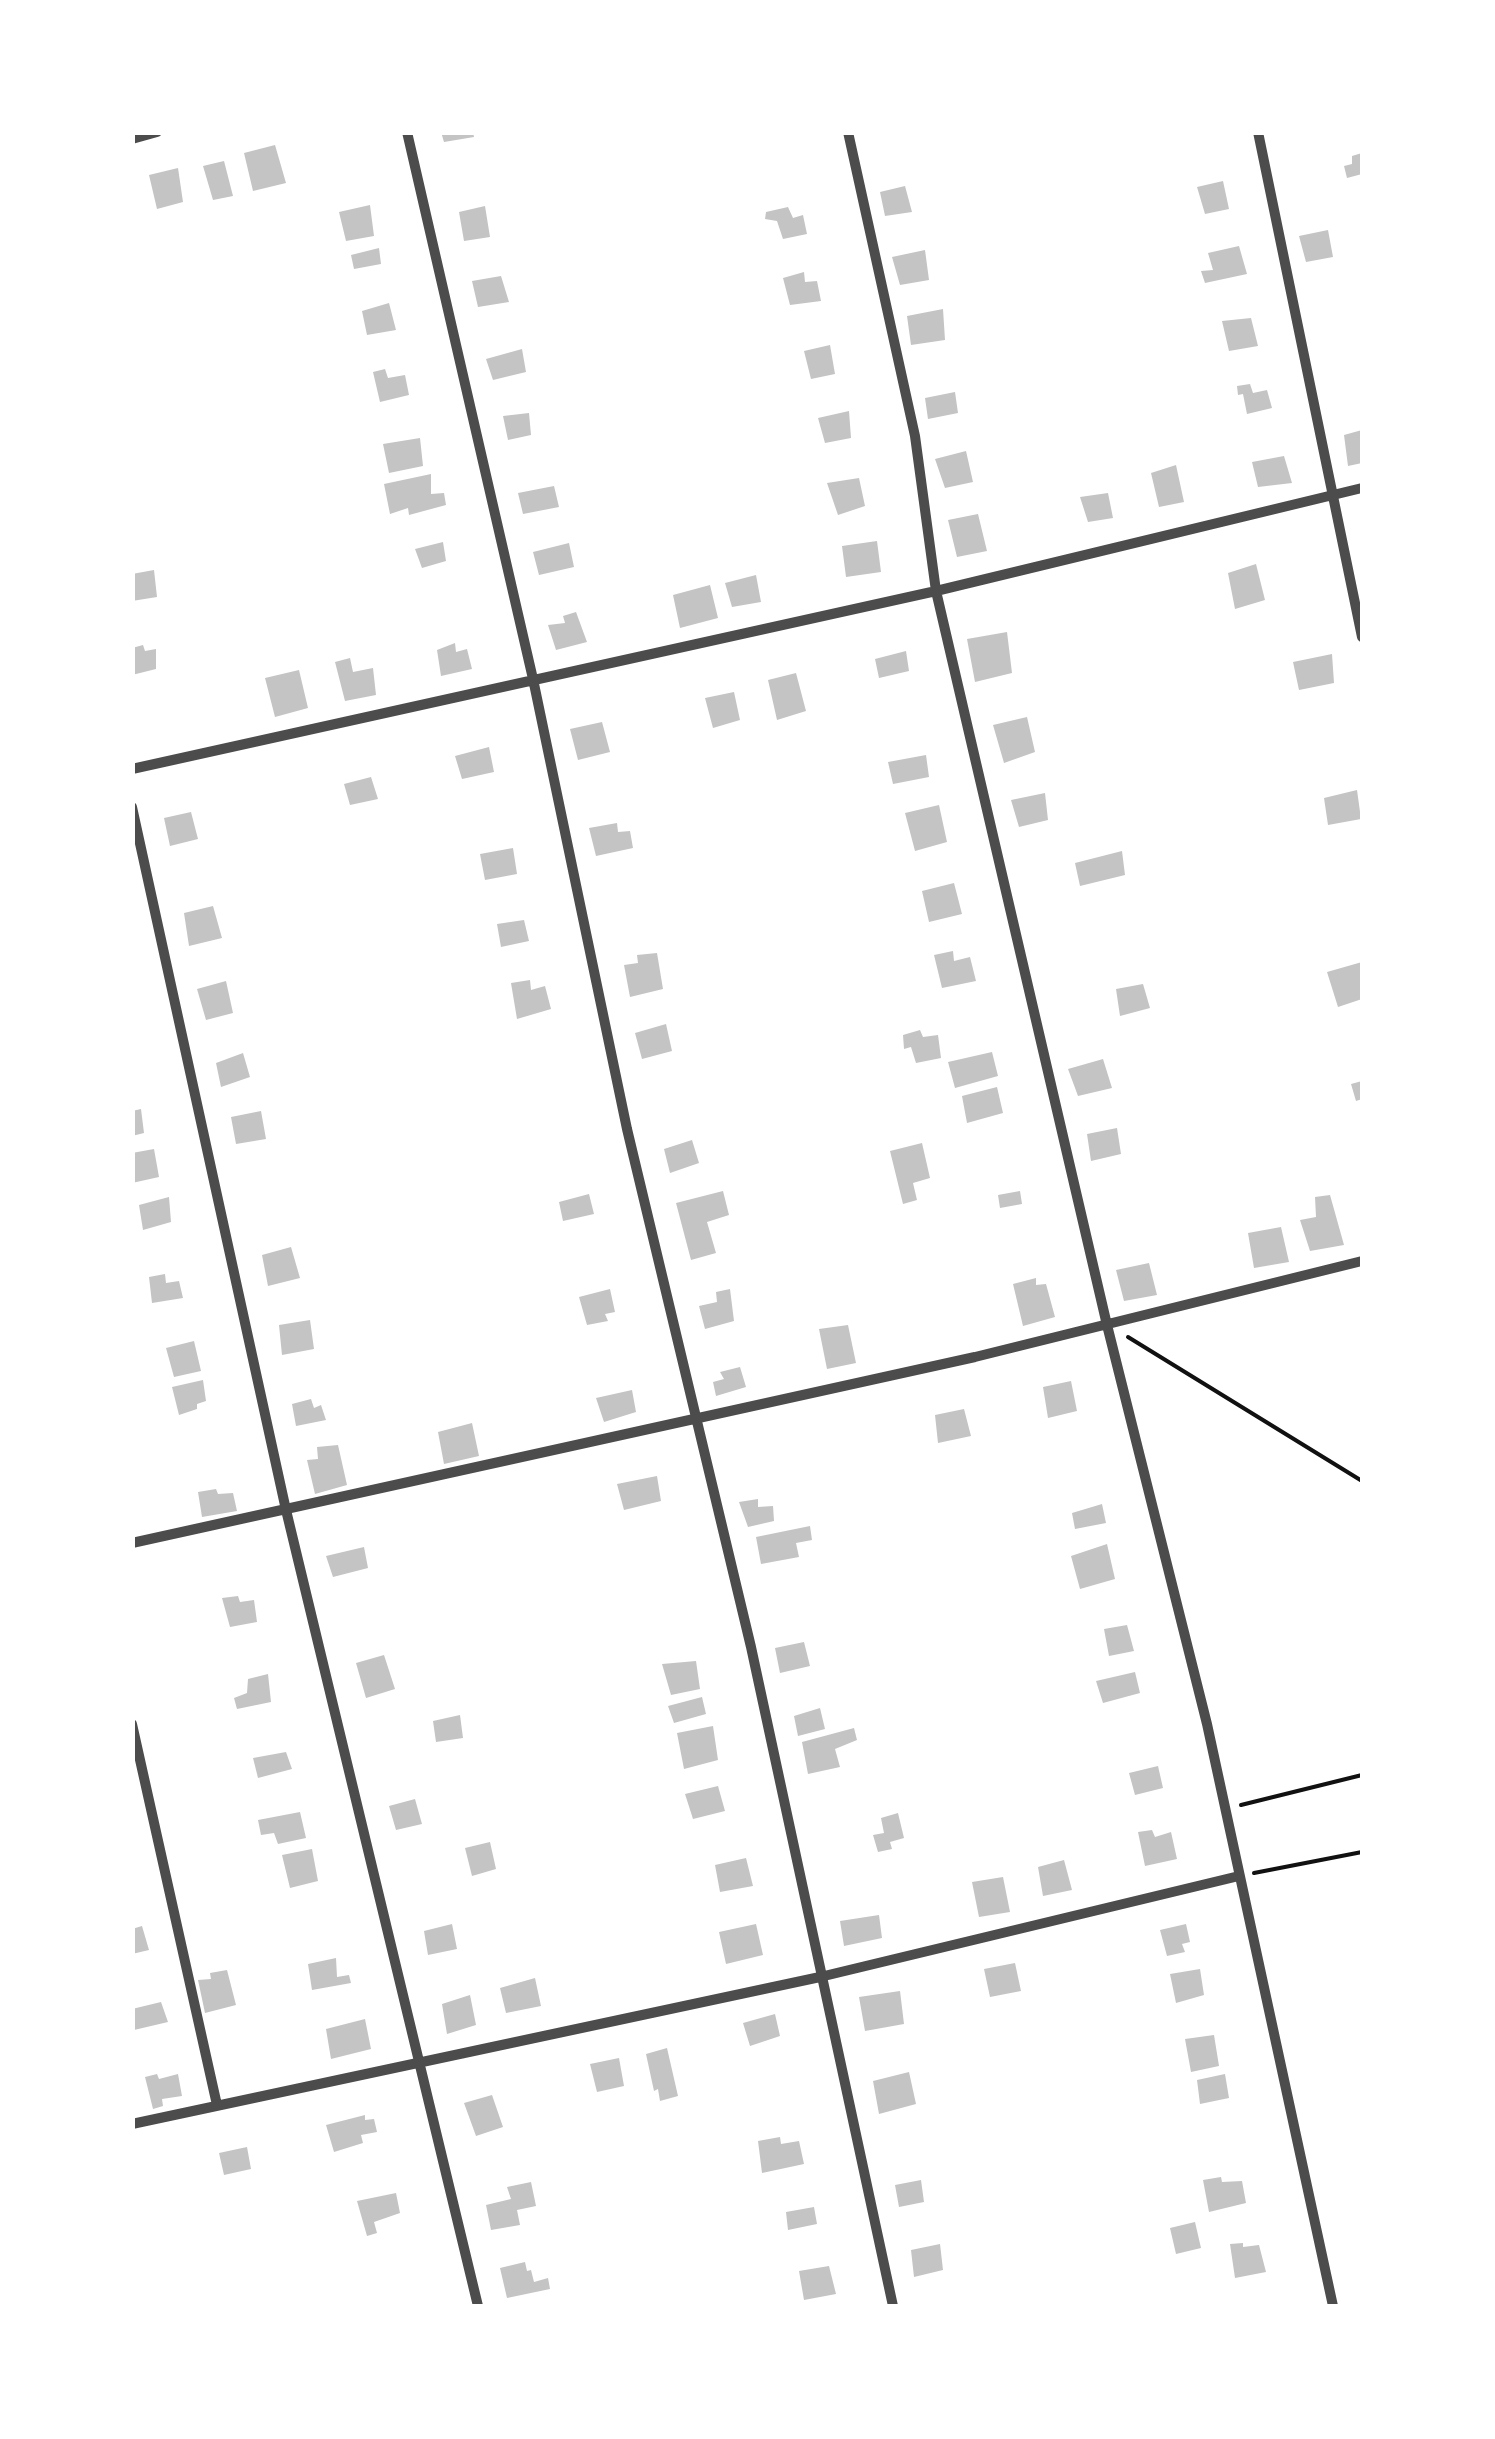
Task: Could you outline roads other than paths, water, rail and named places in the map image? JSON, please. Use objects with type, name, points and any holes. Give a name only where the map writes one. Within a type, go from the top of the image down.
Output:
[{"type":"street","points":[[132,139],[157,132]]},
{"type":"street","points":[[407,132],[533,678],[628,1129],[750,1647],[893,2306]]},
{"type":"street","points":[[848,132],[915,436],[936,591],[1106,1325],[1225,1809],[1333,2306]]},
{"type":"street","points":[[1258,132],[1362,637]]},
{"type":"street","points":[[132,770],[936,591],[1362,488]]},
{"type":"street","points":[[132,806],[286,1510],[478,2306]]},
{"type":"street","points":[[132,1543],[974,1357],[1362,1261]]},
{"type":"street","points":[[132,1724],[218,2104]]},
{"type":"street","points":[[132,2124],[820,1977],[1239,1876]]}]
